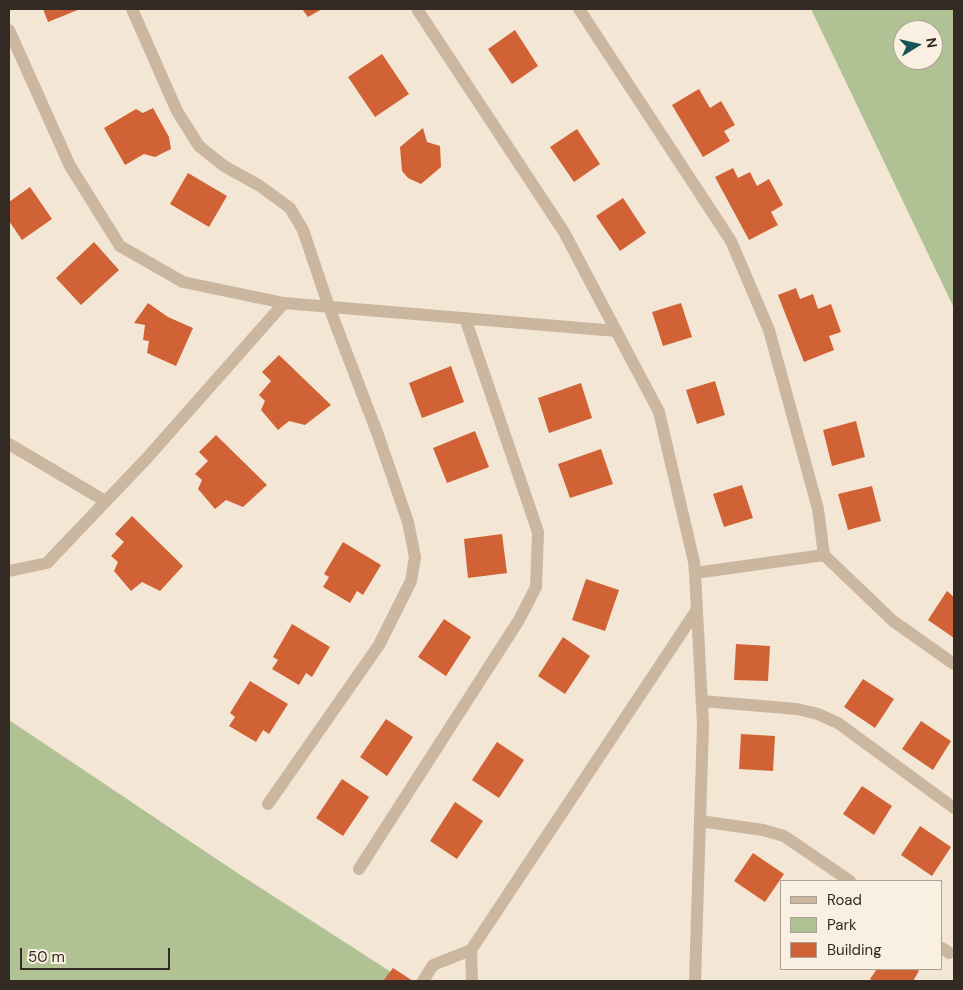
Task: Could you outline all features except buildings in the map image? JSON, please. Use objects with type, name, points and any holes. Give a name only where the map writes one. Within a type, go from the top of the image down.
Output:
[{"type":"street","points":[[132,9],[177,111],[199,146],[224,166],[260,186],[290,208],[303,230],[408,522],[415,557],[411,581],[379,645],[268,804]]},
{"type":"street","points":[[417,9],[564,232],[659,412],[694,562],[703,725],[695,981]]},
{"type":"street","points":[[579,9],[731,242],[769,330],[818,509],[824,555],[893,621],[954,664]]},
{"type":"street","points":[[9,30],[70,166],[120,246],[183,282],[284,303],[616,331]]},
{"type":"street","points":[[9,571],[47,563],[154,450],[284,303]]},
{"type":"street","points":[[359,869],[519,620],[536,587],[538,532],[465,318]]},
{"type":"street","points":[[9,444],[106,501]]},
{"type":"street","points":[[694,573],[824,555]]},
{"type":"street","points":[[423,981],[433,965],[471,950],[696,611]]},
{"type":"street","points":[[702,701],[797,709],[818,714],[846,729],[954,808]]},
{"type":"street","points":[[700,820],[763,830],[784,836],[849,880]]},
{"type":"street","points":[[471,950],[472,981]]},
{"type":"green space","points":[[811,9],[954,9],[954,308]]},
{"type":"green space","points":[[9,720],[239,874],[405,981],[9,981]]}]
